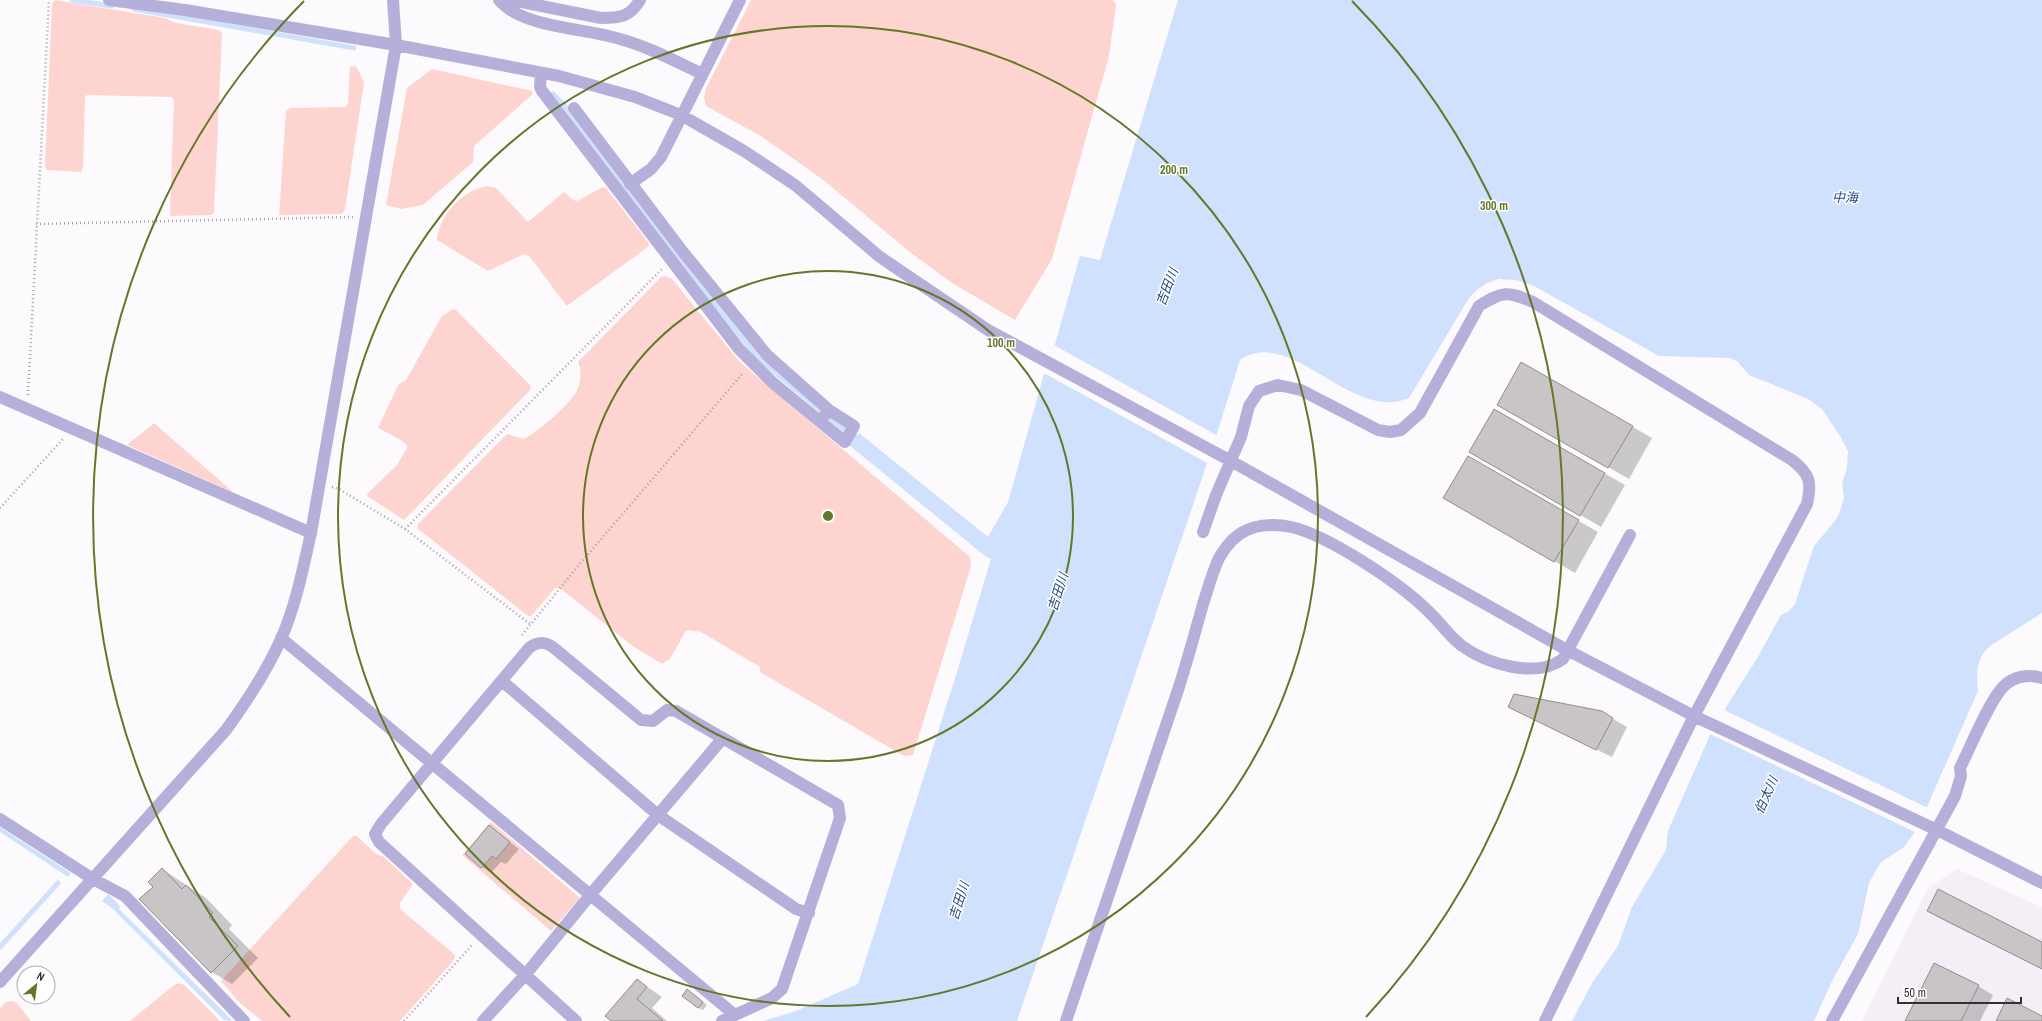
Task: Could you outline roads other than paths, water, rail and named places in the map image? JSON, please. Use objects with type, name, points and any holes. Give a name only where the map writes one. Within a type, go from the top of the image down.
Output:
[{"type":"street","points":[[109,0],[184,10],[396,45],[541,73],[635,97],[681,115],[744,151],[795,185],[880,256],[988,330],[1231,462],[1567,650],[1694,716],[1938,830],[2042,883]]},
{"type":"street","points":[[0,982],[226,730],[247,701],[281,638],[300,580],[311,533],[367,217],[396,45],[393,0]]},
{"type":"street","points":[[499,0],[511,11],[523,17],[619,38],[647,48],[702,74]]},
{"type":"street","points":[[512,0],[601,18],[615,18],[629,14],[640,0]]},
{"type":"street","points":[[630,184],[657,164],[740,0]]},
{"type":"street","points":[[541,73],[540,87],[542,91],[671,261],[752,363],[773,384],[825,415],[854,426],[845,442],[825,415],[767,355],[683,252],[630,184],[574,108]]},
{"type":"street","points":[[671,261],[683,252]]},
{"type":"street","points":[[1203,532],[1216,495],[1241,437],[1252,399],[1259,391],[1278,385],[1301,390],[1378,430],[1390,432],[1401,430],[1420,413],[1479,306],[1493,297],[1512,293],[1533,302],[1792,460],[1804,469],[1809,480],[1810,491],[1807,504],[1694,716],[1545,1021]]},
{"type":"street","points":[[0,397],[311,533]]},
{"type":"street","points":[[1066,1021],[1184,672],[1213,573],[1229,544],[1238,535],[1248,529],[1276,525],[1292,527],[1324,539],[1357,559],[1410,595],[1428,610],[1462,646],[1495,662],[1514,667],[1532,668],[1556,664],[1563,659],[1630,535]]},
{"type":"street","points":[[281,638],[735,1015]]},
{"type":"street","points":[[576,1021],[526,974],[382,845],[376,837],[376,832],[381,824],[529,648],[541,642],[548,644],[641,720],[653,721],[667,710],[676,711],[838,805],[840,818],[782,989],[776,996],[722,1021]]},
{"type":"street","points":[[1832,1021],[1938,830],[1955,796],[1961,776],[1960,768],[1997,695],[2012,680],[2028,676],[2042,678]]},
{"type":"street","points":[[502,681],[658,815],[796,909],[809,913]]},
{"type":"street","points":[[483,1021],[526,974],[591,894],[723,738]]},
{"type":"street","points":[[0,819],[93,879],[125,896],[244,1021]]},
{"type":"water","name":"中海","points":[[1178,0],[2042,0],[2042,613],[1990,646],[1982,656],[1977,672],[1978,691],[1922,818],[1718,720],[1759,655],[1781,615],[1789,611],[1795,604],[1814,546],[1839,514],[1844,498],[1842,484],[1847,468],[1848,451],[1822,409],[1808,399],[1749,375],[1737,361],[1729,358],[1659,356],[1534,286],[1516,280],[1499,279],[1487,283],[1469,298],[1409,398],[1387,402],[1365,398],[1343,388],[1301,363],[1280,355],[1260,353],[1240,360],[1213,446],[1051,358],[1080,256],[1100,260]]},
{"type":"water","name":"吉田川","points":[[1046,367],[1210,455],[1017,1021],[763,1021],[796,1011],[858,984],[957,672],[991,559],[985,556],[849,445],[854,433],[857,435],[859,433],[988,537],[1008,502]]},
{"type":"water","name":"伯太川","points":[[1713,728],[1919,826],[1904,847],[1880,863],[1869,883],[1858,934],[1832,981],[1814,1021],[1572,1021],[1592,983],[1618,946],[1632,907],[1666,850],[1668,831]]},
{"type":"water","points":[[0,827],[71,873],[68,877],[0,832]]},
{"type":"water","points":[[108,894],[120,906],[119,909],[233,1021],[224,1020],[113,909],[102,901]]},
{"type":"waterway","points":[[72,0],[112,6]]},
{"type":"waterway","points":[[134,9],[354,48]]},
{"type":"waterway","points":[[553,94],[564,105],[673,253],[758,358],[849,434]]},
{"type":"waterway","points":[[0,947],[58,883]]}]
